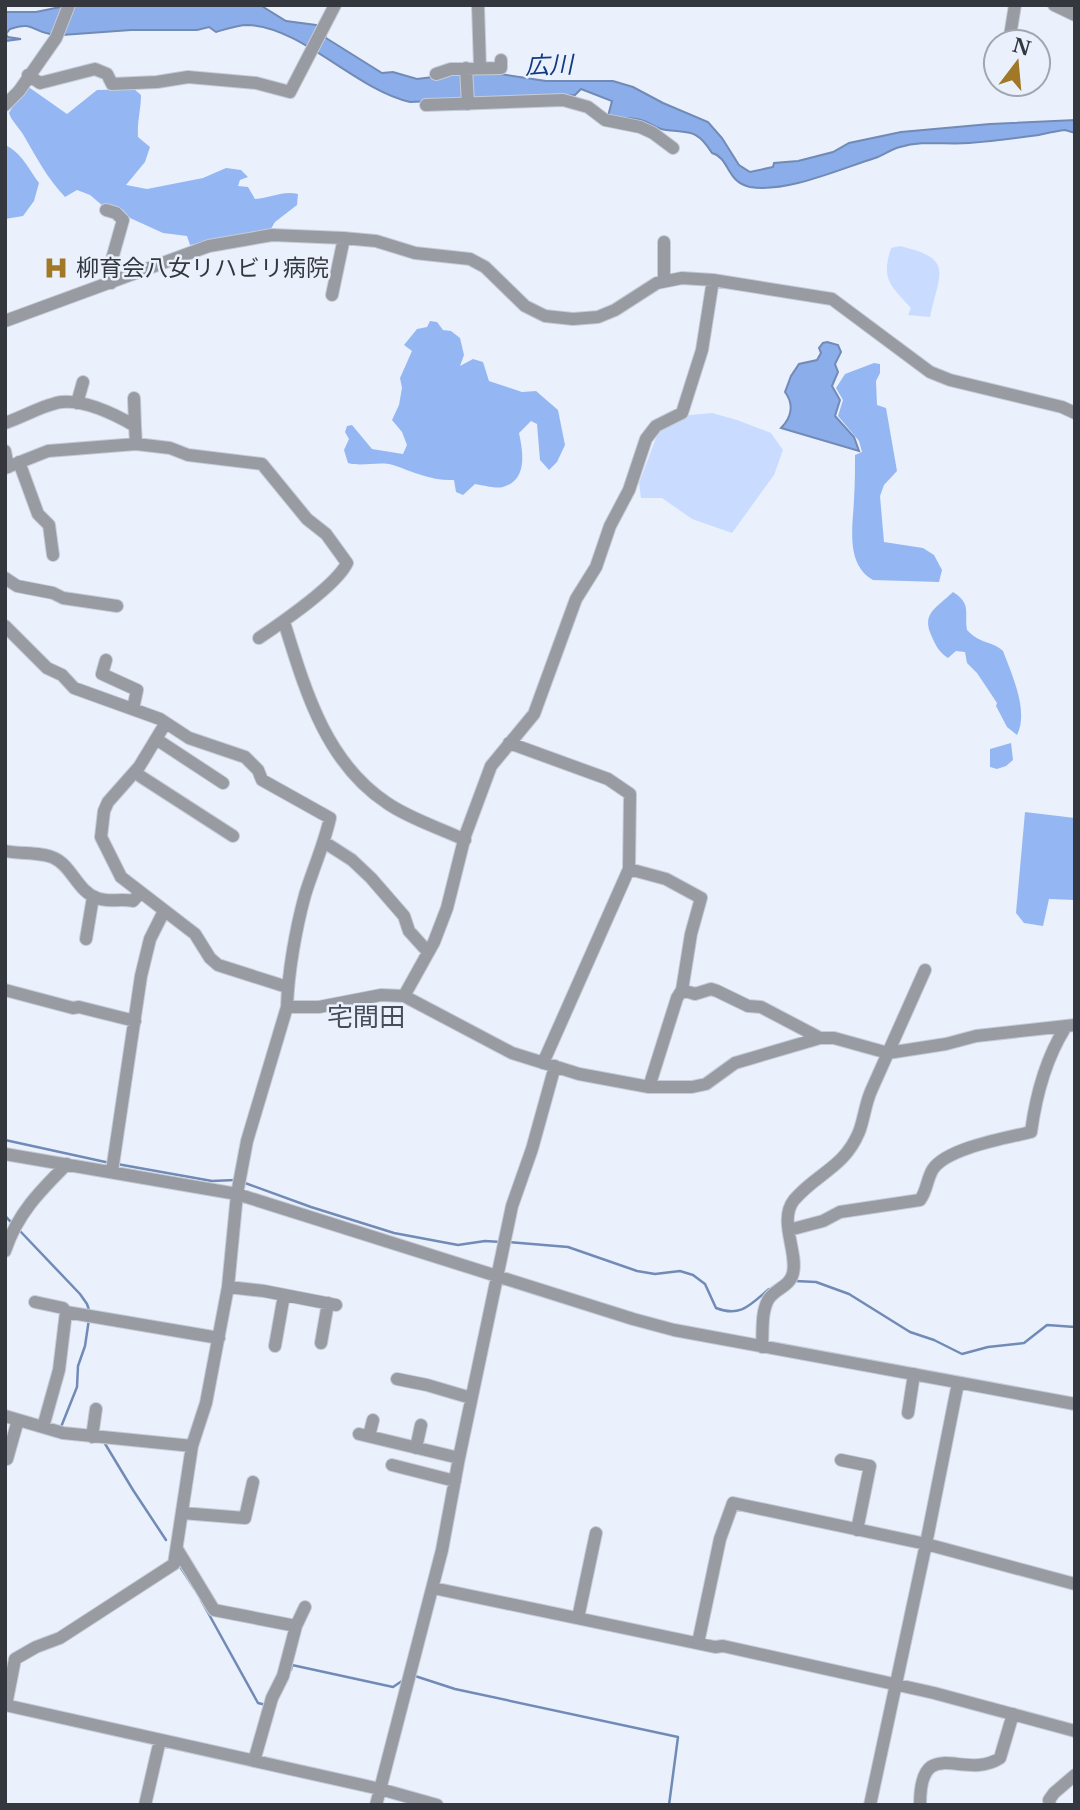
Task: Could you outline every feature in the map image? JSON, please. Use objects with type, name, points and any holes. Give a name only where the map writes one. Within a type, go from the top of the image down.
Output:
[{"type":"street","points":[[5,105],[56,38],[69,5]]},
{"type":"street","points":[[29,75],[40,83],[95,69],[107,74],[112,84],[157,82],[188,77],[256,83],[290,92],[335,5]]},
{"type":"street","points":[[478,5],[480,68]]},
{"type":"street","points":[[1011,28],[1015,5]]},
{"type":"street","points":[[1054,5],[1075,15]]},
{"type":"street","points":[[436,74],[451,69],[501,68],[501,60]]},
{"type":"street","points":[[466,68],[468,104]]},
{"type":"street","points":[[426,105],[563,100],[588,107],[605,120],[640,127],[673,148]]},
{"type":"street","points":[[106,210],[116,213],[123,220],[110,283]]},
{"type":"street","points":[[5,321],[209,246],[272,235],[344,238],[376,241],[415,253],[470,259],[485,267],[525,306],[545,316],[573,319],[598,317],[615,310],[657,283],[681,278],[713,280],[832,299],[930,372],[950,380],[1062,407],[1075,413]]},
{"type":"street","points":[[332,295],[344,238]]},
{"type":"street","points":[[664,242],[664,281]]},
{"type":"street","points":[[404,996],[428,953],[447,908],[465,840],[491,766],[534,714],[576,599],[596,567],[610,526],[629,490],[646,439],[656,426],[681,413],[702,350],[713,280]]},
{"type":"street","points":[[78,403],[83,382]]},
{"type":"street","points":[[134,398],[136,444]]},
{"type":"street","points":[[5,423],[61,402],[78,403],[100,410],[135,426]]},
{"type":"street","points":[[11,466],[48,451],[136,444],[170,448],[188,455],[245,456],[262,464],[307,519],[326,534],[346,563],[338,575],[284,622],[259,638]]},
{"type":"street","points":[[5,451],[38,514],[49,525],[53,555]]},
{"type":"street","points":[[5,578],[18,586],[53,593],[62,598],[117,606]]},
{"type":"street","points":[[284,622],[300,676],[319,723],[359,781],[390,805],[465,840]]},
{"type":"street","points":[[5,626],[47,668],[62,675],[74,688],[160,719],[189,738],[245,757],[258,770],[262,780],[330,818],[305,897],[287,987],[287,1007],[247,1141],[239,1185],[228,1287],[206,1403],[192,1446],[174,1564],[68,1633],[15,1659],[5,1705],[380,1789],[437,1805]]},
{"type":"street","points":[[106,660],[102,674],[137,690],[133,709]]},
{"type":"street","points":[[165,724],[139,768],[104,811],[102,836],[105,845],[121,877],[195,934],[210,958],[218,965],[287,987]]},
{"type":"street","points":[[156,739],[223,783]]},
{"type":"street","points":[[376,1805],[433,1588],[512,1206],[532,1149],[549,1065],[629,869],[631,794],[608,779],[509,743]]},
{"type":"street","points":[[140,776],[233,836]]},
{"type":"street","points":[[324,842],[352,860],[371,878],[404,916],[409,931],[428,953]]},
{"type":"street","points":[[5,851],[54,858],[63,865],[79,887],[93,897],[108,902],[122,899],[134,901],[140,893]]},
{"type":"street","points":[[629,869],[666,879],[701,898],[691,934],[682,990],[677,998],[649,1087]]},
{"type":"street","points":[[86,939],[93,897]]},
{"type":"street","points":[[112,1171],[141,976],[150,939],[164,911]]},
{"type":"street","points":[[762,1347],[764,1311],[769,1298],[785,1286],[793,1273],[789,1230],[792,1202],[819,1176],[838,1166],[850,1149],[860,1130],[867,1102],[925,970]]},
{"type":"street","points":[[682,990],[695,994],[710,989],[717,990],[748,1006],[761,1007],[820,1038]]},
{"type":"street","points":[[5,990],[135,1021]]},
{"type":"street","points":[[287,1007],[319,1007],[381,995],[404,996],[512,1053],[579,1074],[649,1087],[692,1087],[706,1084],[735,1063],[820,1038],[834,1038],[903,1055],[976,1036],[1070,1026]]},
{"type":"street","points":[[789,1230],[823,1221],[840,1212],[920,1200],[933,1170],[944,1159],[981,1143],[1031,1132],[1038,1090],[1051,1050],[1070,1026]]},
{"type":"street","points":[[5,1154],[112,1171],[239,1185],[498,1276],[632,1319],[762,1347],[1075,1404]]},
{"type":"street","points":[[5,1251],[13,1228],[38,1194],[66,1164]]},
{"type":"street","points":[[228,1287],[332,1304],[325,1338]]},
{"type":"street","points":[[275,1346],[284,1295]]},
{"type":"street","points":[[35,1302],[63,1308],[66,1312],[219,1338]]},
{"type":"street","points":[[43,1427],[58,1370],[66,1312]]},
{"type":"street","points":[[908,1413],[914,1374]]},
{"type":"street","points":[[397,1380],[427,1385],[471,1398]]},
{"type":"street","points":[[870,1805],[958,1383]]},
{"type":"street","points":[[92,1437],[96,1409]]},
{"type":"street","points":[[5,1416],[62,1433],[192,1446]]},
{"type":"street","points":[[7,1459],[18,1420]]},
{"type":"street","points":[[373,1420],[364,1435],[459,1458]]},
{"type":"street","points":[[416,1448],[421,1425]]},
{"type":"street","points":[[841,1460],[870,1466],[857,1530]]},
{"type":"street","points":[[392,1465],[456,1481]]},
{"type":"street","points":[[182,1513],[245,1518],[253,1482]]},
{"type":"street","points":[[698,1643],[720,1539],[733,1503],[926,1544],[1075,1584]]},
{"type":"street","points":[[578,1618],[596,1533]]},
{"type":"street","points":[[177,1549],[214,1610],[296,1626]]},
{"type":"street","points":[[433,1588],[715,1647],[723,1646],[895,1684],[1075,1731]]},
{"type":"street","points":[[254,1761],[272,1698],[283,1676],[296,1626],[305,1607]]},
{"type":"street","points":[[920,1805],[922,1774],[928,1768],[937,1764],[986,1762],[1000,1758],[1013,1714]]},
{"type":"street","points":[[145,1805],[160,1740]]},
{"type":"street","points":[[1050,1805],[1049,1800],[1054,1793],[1075,1775]]},
{"type":"shaded area","points":[[260,5],[286,21],[316,25],[325,33],[326,38],[382,73],[393,72],[417,79],[481,71],[546,81],[613,81],[633,87],[708,122],[739,165],[750,172],[773,167],[774,163],[798,161],[833,152],[849,143],[901,132],[1075,120],[1075,133],[1065,130],[978,142],[909,145],[797,183],[780,187],[750,187],[736,180],[722,160],[697,136],[663,129],[641,120],[608,116],[612,101],[581,89],[575,95],[410,102],[370,85],[288,36],[268,28],[248,25],[216,32],[209,27],[197,30],[131,30],[62,35],[44,33],[24,26],[10,29],[6,34],[8,37],[21,39],[5,41],[5,12],[36,12],[65,6]]},
{"type":"shaded area","points":[[30,88],[67,114],[97,90],[134,89],[141,95],[138,137],[150,147],[145,162],[126,185],[147,189],[203,178],[226,168],[241,170],[248,177],[240,180],[238,186],[248,187],[255,199],[293,193],[298,194],[297,205],[275,222],[269,232],[190,245],[187,236],[163,233],[130,218],[123,210],[103,206],[90,195],[77,190],[65,197],[9,113],[21,92]]},
{"type":"shaded area","points":[[5,145],[20,156],[39,183],[34,201],[23,216],[5,219]]},
{"type":"shaded area","points":[[900,246],[929,256],[939,269],[930,317],[908,315],[911,308],[889,281],[887,267],[891,248]]},
{"type":"shaded area","points":[[430,321],[437,322],[443,330],[451,331],[460,338],[464,355],[460,366],[473,359],[483,362],[489,381],[522,392],[536,391],[558,410],[565,445],[557,462],[549,470],[540,460],[537,424],[531,421],[519,433],[522,448],[520,472],[517,478],[503,487],[475,484],[463,495],[456,492],[454,480],[430,478],[388,464],[348,463],[344,450],[349,439],[345,432],[347,426],[352,425],[372,449],[403,454],[407,445],[402,432],[392,420],[399,405],[402,388],[400,378],[412,351],[404,345],[417,329],[427,327]]},
{"type":"shaded area","points":[[827,342],[838,345],[841,352],[835,364],[838,372],[832,386],[840,400],[835,416],[854,437],[859,451],[781,428],[788,419],[790,410],[790,401],[785,392],[791,376],[799,364],[817,360],[821,353],[819,348]]},
{"type":"shaded area","points":[[874,363],[880,364],[876,381],[877,405],[886,408],[897,471],[884,485],[880,496],[884,542],[923,548],[934,555],[942,570],[939,582],[873,580],[864,573],[854,554],[852,532],[855,455],[862,452],[859,441],[838,416],[843,400],[836,388],[845,374]]},
{"type":"shaded area","points":[[712,413],[771,433],[783,450],[774,475],[732,533],[692,519],[662,498],[641,498],[639,483],[657,435],[664,426],[690,415]]},
{"type":"shaded area","points":[[953,592],[965,605],[967,630],[1003,651],[1020,704],[1017,735],[1007,727],[997,703],[967,663],[965,652],[956,651],[948,658],[938,649],[932,637],[929,616]]},
{"type":"shaded area","points":[[1011,743],[1013,760],[997,769],[990,767],[990,749]]},
{"type":"shaded area","points":[[1025,812],[1075,818],[1075,900],[1049,899],[1043,926],[1024,923],[1016,913]]},
{"type":"waterway","points":[[5,1140],[110,1163]]},
{"type":"waterway","points":[[117,1164],[212,1181],[235,1180]]},
{"type":"waterway","points":[[245,1183],[394,1233],[458,1245],[485,1241],[501,1242]]},
{"type":"waterway","points":[[5,1216],[13,1224]]},
{"type":"waterway","points":[[20,1231],[80,1294],[90,1313]]},
{"type":"waterway","points":[[508,1242],[568,1247],[637,1271],[655,1274],[680,1271],[693,1275],[705,1284],[716,1308],[725,1311],[745,1308],[769,1289]]},
{"type":"waterway","points":[[795,1281],[816,1282],[849,1294],[910,1332],[962,1354],[988,1347],[1024,1343],[1047,1325],[1075,1327]]},
{"type":"waterway","points":[[61,1427],[77,1387],[78,1366],[85,1346],[89,1319]]},
{"type":"waterway","points":[[104,1442],[166,1540]]},
{"type":"waterway","points":[[179,1565],[194,1588]]},
{"type":"waterway","points":[[201,1600],[258,1703],[266,1705]]},
{"type":"waterway","points":[[291,1670],[292,1665],[393,1687],[402,1681]]},
{"type":"waterway","points":[[415,1676],[455,1689],[678,1737],[669,1805]]},
{"type":"place","name":"柳育会八女リハビリ病院","points":[[56,268]]},
{"type":"district","name":"宅間田","points":[[366,1017]]},
{"type":"water label","name":"広川","points":[[549,65]]}]
